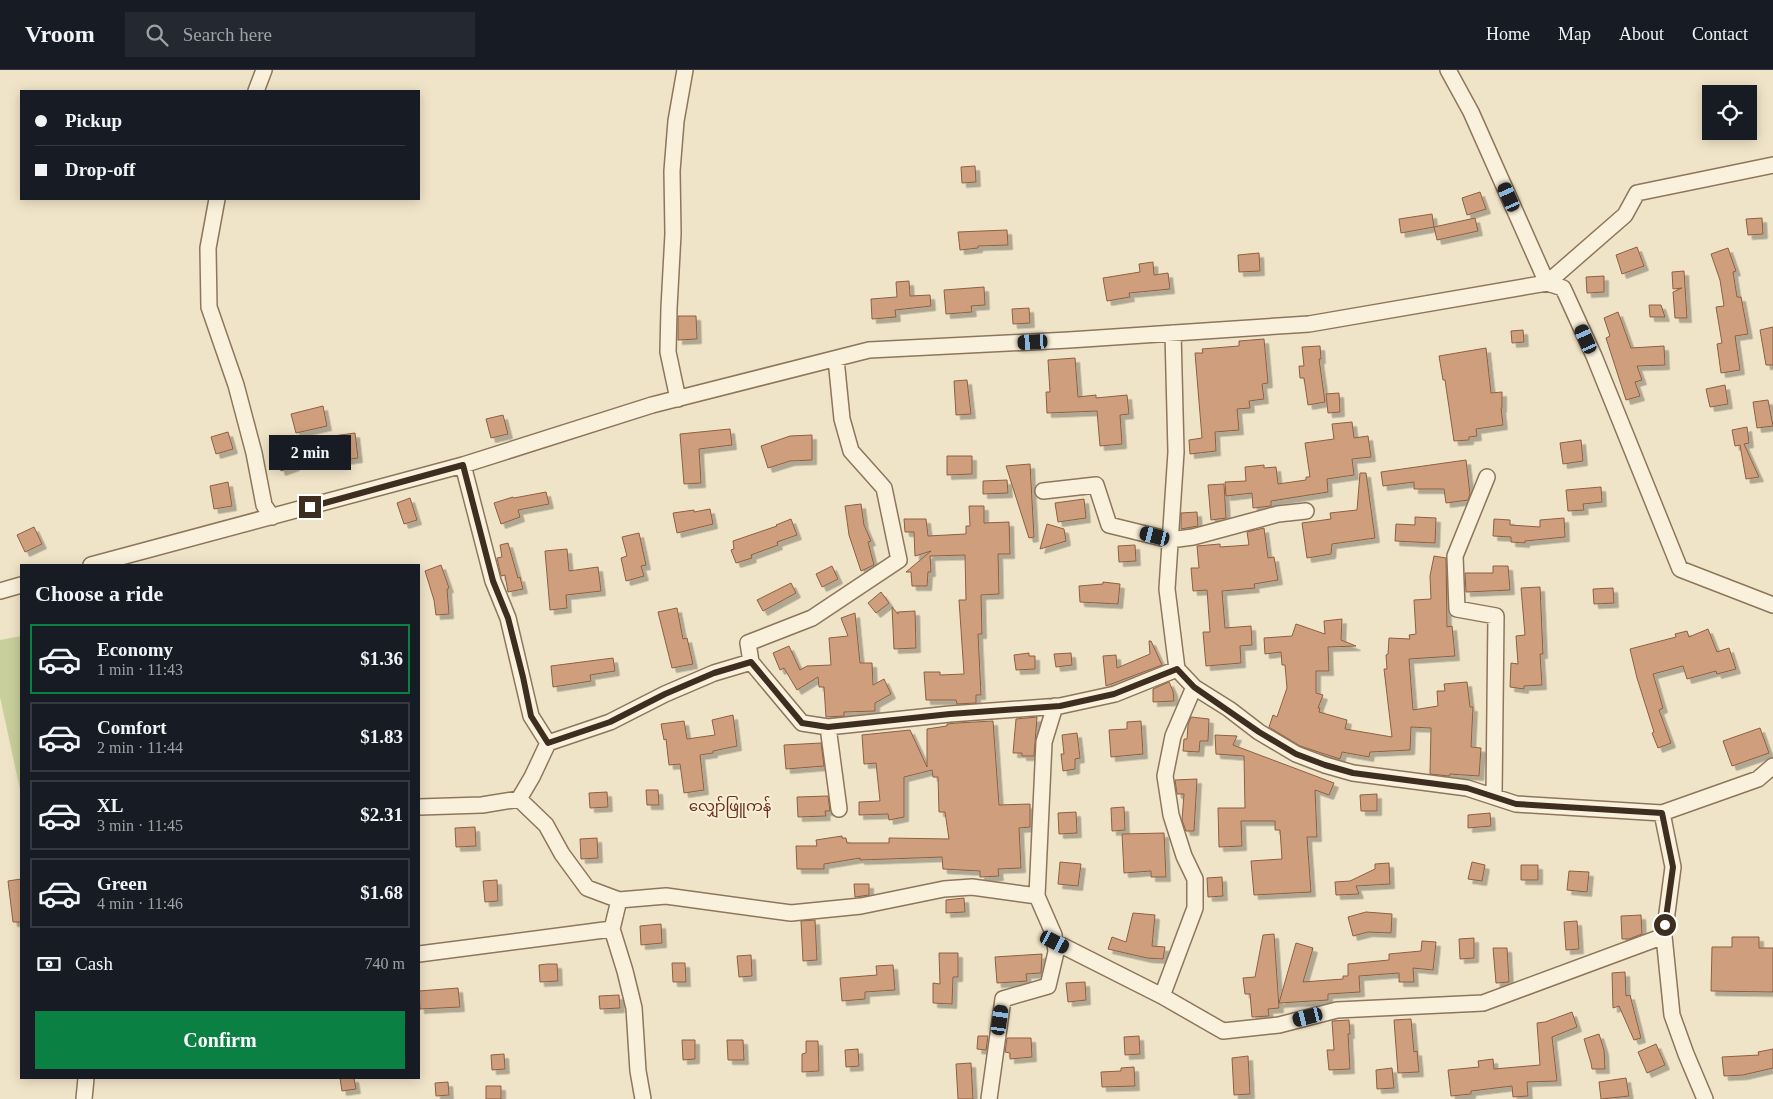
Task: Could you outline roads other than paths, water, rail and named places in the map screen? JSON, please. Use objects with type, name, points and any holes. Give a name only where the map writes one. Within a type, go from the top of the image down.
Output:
[{"type":"street","points":[[256,90],[264,70]]},
{"type":"street","points":[[678,399],[668,352],[673,234],[672,171],[676,121],[685,70]]},
{"type":"street","points":[[1448,70],[1471,112],[1547,282]]},
{"type":"street","points":[[1547,282],[1625,215],[1638,193],[1773,165]]},
{"type":"street","points":[[217,200],[208,248],[209,308],[236,385],[254,452],[264,505],[272,517]]},
{"type":"street","points":[[97,564],[463,465],[652,405],[869,350],[1049,342],[1309,324],[1547,282],[1563,288],[1594,356],[1680,569],[1773,605]]},
{"type":"street","points":[[1173,333],[1176,452],[1167,589],[1177,669],[1194,687],[1259,732],[1296,754],[1325,765],[1353,773],[1467,788],[1516,804],[1662,813],[1758,779],[1773,766]]},
{"type":"street","points":[[836,359],[842,419],[851,451],[884,488],[899,560],[812,618],[748,642],[751,662],[802,723],[828,727],[950,714],[1054,706],[1114,694],[1177,669]]},
{"type":"street","points":[[463,465],[493,581],[508,618],[531,716],[548,743]]},
{"type":"street","points":[[1487,477],[1455,556],[1457,609],[1496,616],[1494,796]]},
{"type":"street","points":[[1043,491],[1096,485],[1108,525],[1170,540],[1193,537],[1278,514],[1306,510]]},
{"type":"street","points":[[0,591],[20,585]]},
{"type":"street","points":[[519,799],[548,743],[610,722],[665,694],[714,673],[751,662]]},
{"type":"street","points":[[1162,996],[1195,908],[1195,879],[1184,856],[1171,815],[1165,776],[1172,736],[1194,687]]},
{"type":"street","points":[[989,1099],[1003,999],[1048,986],[1056,952],[1054,935],[1037,896],[1044,742],[1054,706]]},
{"type":"street","points":[[828,727],[838,808]]},
{"type":"street","points":[[420,807],[482,805],[519,799]]},
{"type":"street","points":[[519,799],[546,825],[562,854],[587,888],[619,900],[666,896],[791,913],[861,906],[944,889],[972,888],[1037,896]]},
{"type":"street","points":[[1662,813],[1673,867],[1664,936],[1672,1015],[1705,1099]]},
{"type":"street","points":[[619,900],[612,929],[626,971],[634,1008],[638,1071],[643,1099]]},
{"type":"street","points":[[420,954],[612,929]]},
{"type":"street","points":[[1055,942],[1162,996],[1222,1031],[1279,1025],[1337,1010],[1483,1004],[1664,936]]},
{"type":"street","points":[[84,1099],[86,1079]]},
{"type":"district","name":"လျှော်ဖြူကန်","points":[[730,806]]}]
